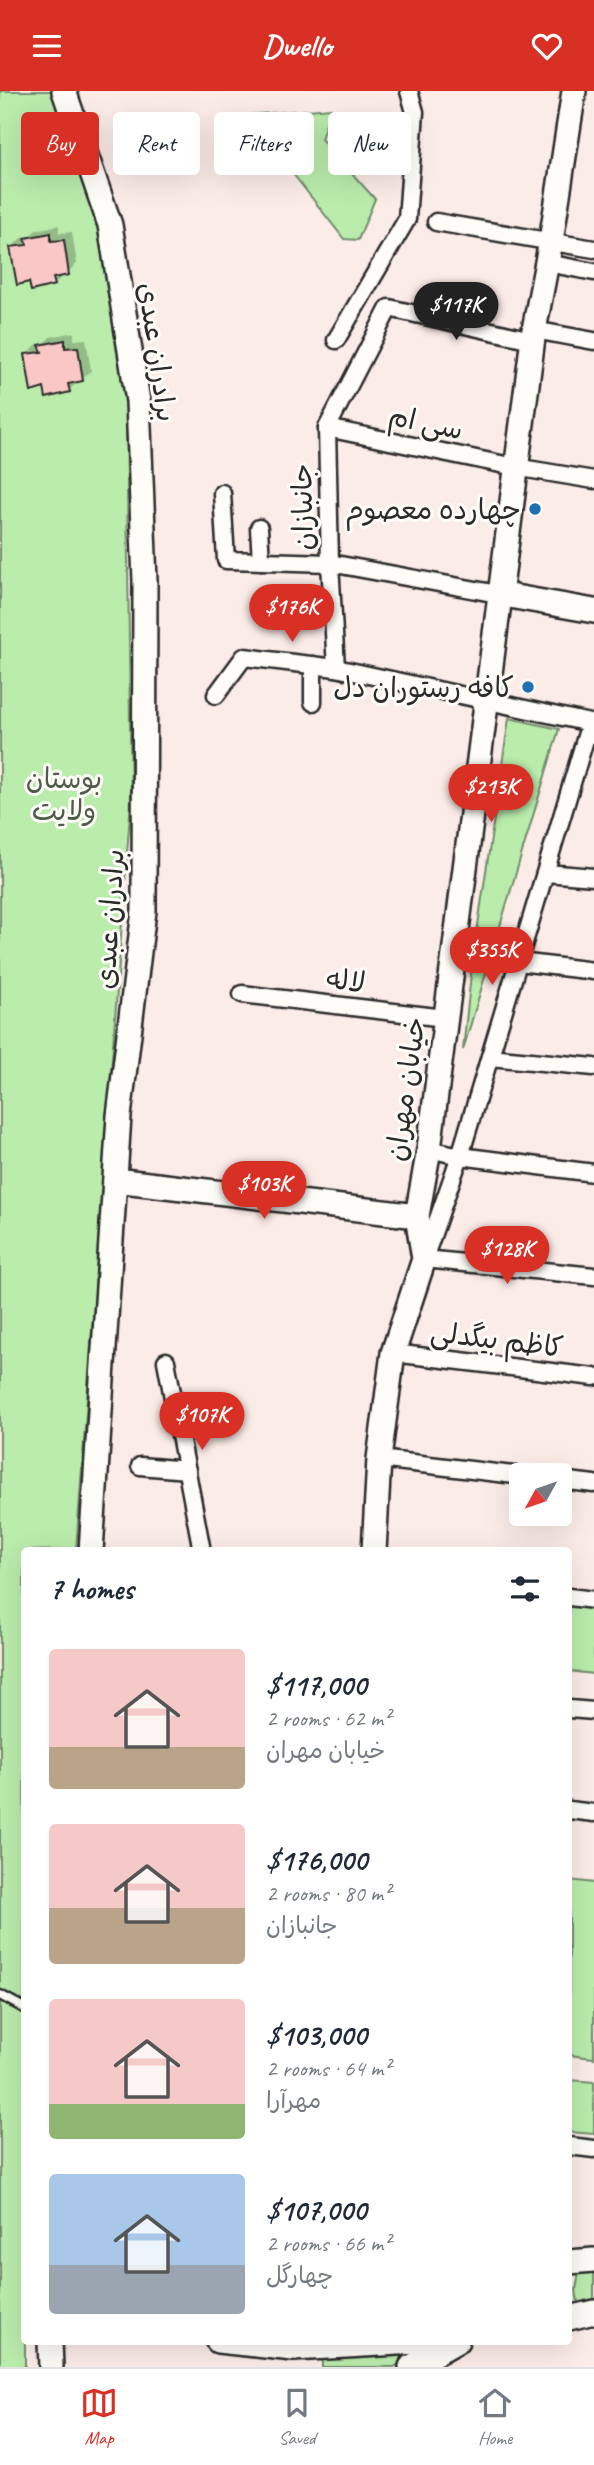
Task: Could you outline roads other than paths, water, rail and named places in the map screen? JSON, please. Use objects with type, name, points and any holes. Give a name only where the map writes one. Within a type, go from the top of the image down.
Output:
[{"type":"main road","name":"برادران عبدی","points":[[64,91],[110,225],[138,401],[145,581],[144,911],[119,1116],[91,1547]]},
{"type":"main road","name":"خیابان مهران","points":[[374,1547],[379,1459],[393,1353],[424,1259],[417,1216],[429,1149],[533,335],[574,91]]},
{"type":"main road","points":[[498,594],[594,611]]},
{"type":"main road","points":[[116,1180],[417,1216]]},
{"type":"main road","points":[[572,2262],[594,2260]]},
{"type":"main road","points":[[572,2317],[594,2312]]},
{"type":"main road","points":[[50,2345],[51,2367]]},
{"type":"main road","points":[[249,2345],[304,2352],[387,2345]]},
{"type":"main road","points":[[411,2367],[450,2345]]},
{"type":"street","points":[[336,340],[407,219],[415,112],[409,91]]},
{"type":"street","points":[[436,222],[549,252],[594,272]]},
{"type":"street","points":[[549,252],[594,249]]},
{"type":"street","points":[[327,428],[389,308],[533,335],[594,341]]},
{"type":"street","name":"سی ام","points":[[327,428],[515,467],[594,480]]},
{"type":"street","name":"جانبازان","points":[[327,428],[336,668]]},
{"type":"street","points":[[222,493],[226,560],[330,563],[498,594]]},
{"type":"street","points":[[259,528],[261,561]]},
{"type":"street","points":[[216,695],[244,657],[336,668],[590,723],[586,769],[546,873],[460,1156],[424,1259],[594,1276]]},
{"type":"street","points":[[313,665],[313,702]]},
{"type":"street","points":[[546,873],[594,877]]},
{"type":"street","points":[[519,962],[594,971]]},
{"type":"street","name":"لاله","points":[[242,994],[445,1019]]},
{"type":"street","points":[[490,1057],[594,1067]]},
{"type":"street","points":[[429,1149],[460,1156],[594,1173]]},
{"type":"street","name":"کاظم بیگدلی","points":[[393,1353],[594,1377]]},
{"type":"street","points":[[166,1361],[201,1547]]},
{"type":"street","points":[[379,1459],[509,1474]]},
{"type":"street","points":[[140,1466],[187,1470]]},
{"type":"street","points":[[572,1481],[594,1484]]},
{"type":"street","points":[[572,1597],[594,1600]]},
{"type":"street","points":[[572,1709],[594,1711]]},
{"type":"street","points":[[572,1810],[594,1813]]},
{"type":"street","points":[[572,2146],[594,2149]]},
{"type":"lane","points":[[0,1995],[21,2006]]},
{"type":"place","name":"چهارده معصوم","points":[[535,509]]},
{"type":"place","name":"کافه رستوران دل","points":[[528,687]]},
{"type":"park label","name":"بوستان ولایت","points":[[64,794]]}]
